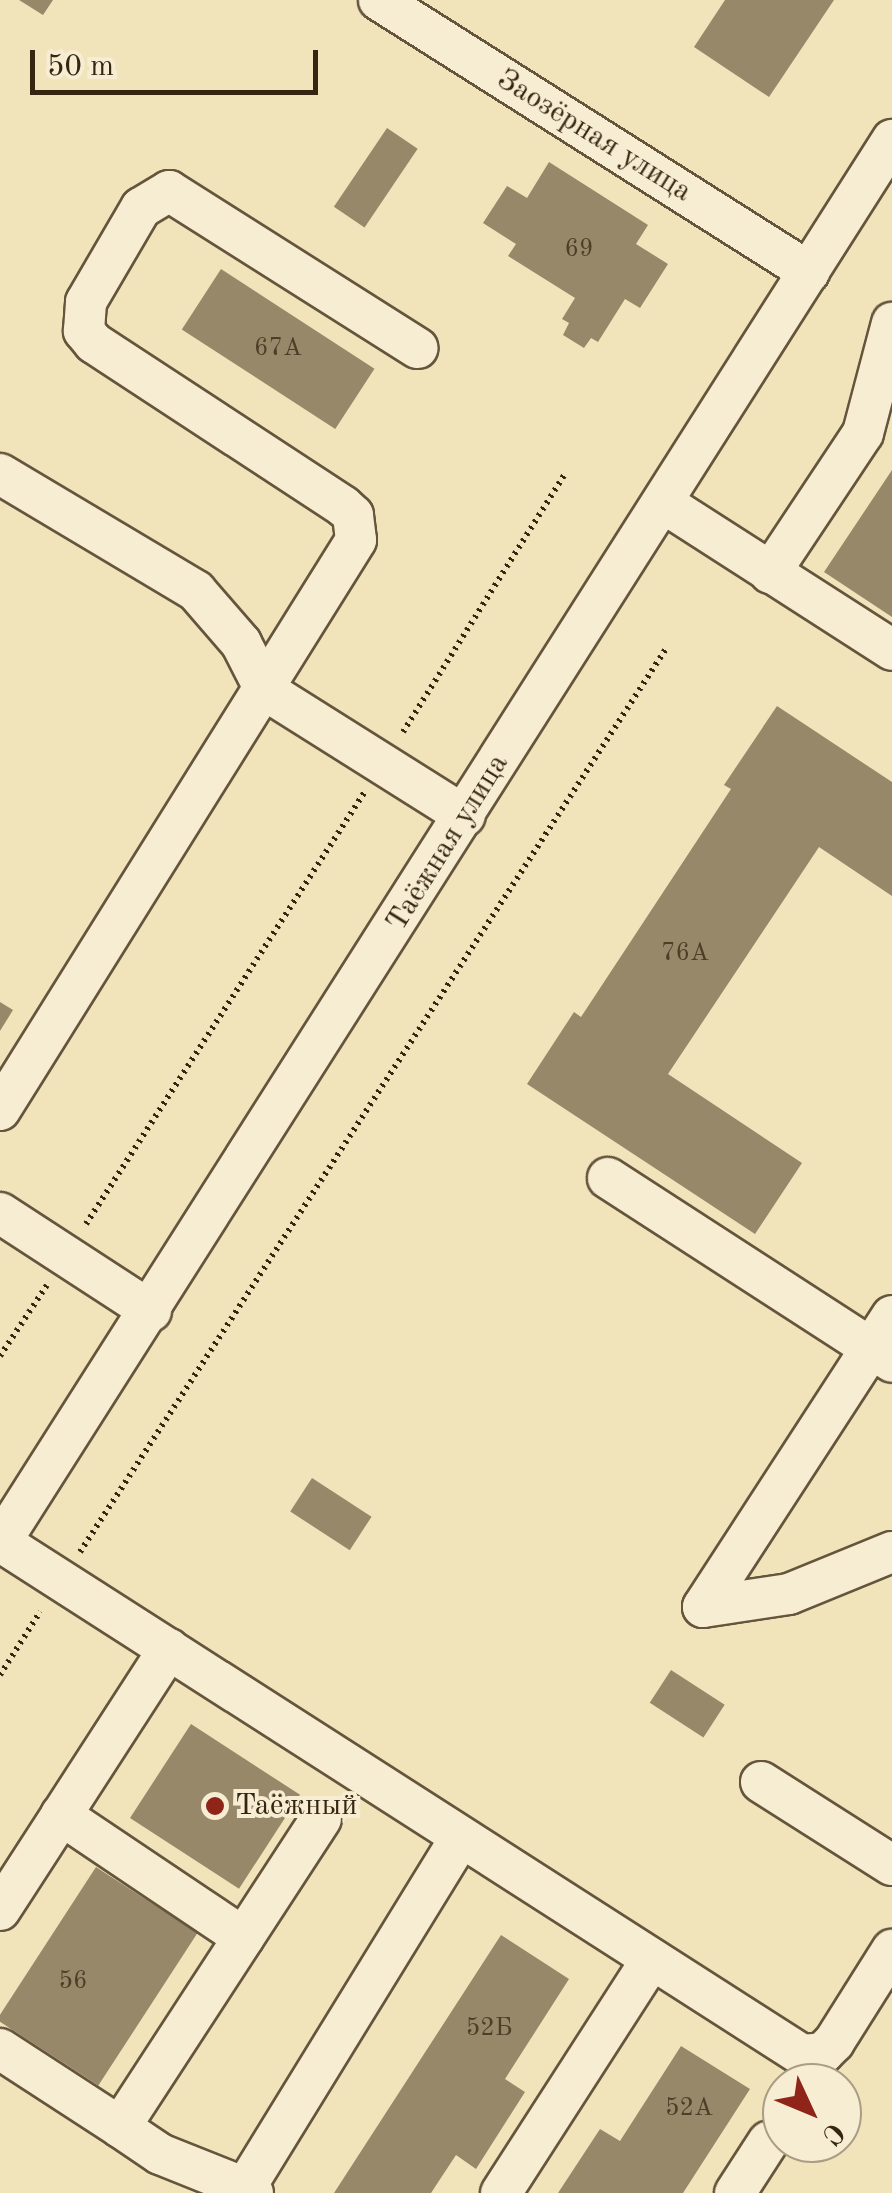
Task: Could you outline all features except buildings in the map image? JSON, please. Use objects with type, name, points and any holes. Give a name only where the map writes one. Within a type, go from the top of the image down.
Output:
[{"type":"street","name":"Заозёрная улица","points":[[379,0],[809,272]]},
{"type":"street","name":"Таёжная улица","points":[[0,1542],[665,504],[892,140]]},
{"type":"street","points":[[0,1110],[356,540],[352,515],[94,343],[84,330],[86,302],[141,208],[168,190],[417,348]]},
{"type":"street","points":[[770,572],[863,433],[892,323]]},
{"type":"street","points":[[0,474],[196,591],[241,643],[264,690],[465,816]]},
{"type":"street","points":[[665,504],[892,650]]},
{"type":"street","points":[[608,1178],[886,1343],[704,1607],[790,1594],[892,1552]]},
{"type":"street","points":[[0,1214],[151,1311]]},
{"type":"street","points":[[0,1542],[810,2057],[834,2042],[892,1950]]},
{"type":"street","points":[[0,1910],[169,1649]]},
{"type":"street","points":[[761,1782],[892,1864]]},
{"type":"street","points":[[60,1816],[244,1938]]},
{"type":"street","points":[[120,2127],[321,1819]]},
{"type":"street","points":[[0,2050],[160,2154],[249,2191],[460,1837]]},
{"type":"street","points":[[501,2193],[652,1959]]},
{"type":"street","points":[[736,2193],[762,2152]]},
{"type":"path","points":[[0,1356],[564,475]]},
{"type":"path","points":[[0,1675],[668,647]]},
{"type":"place","name":"Таёжный","points":[[215,1806]]}]
